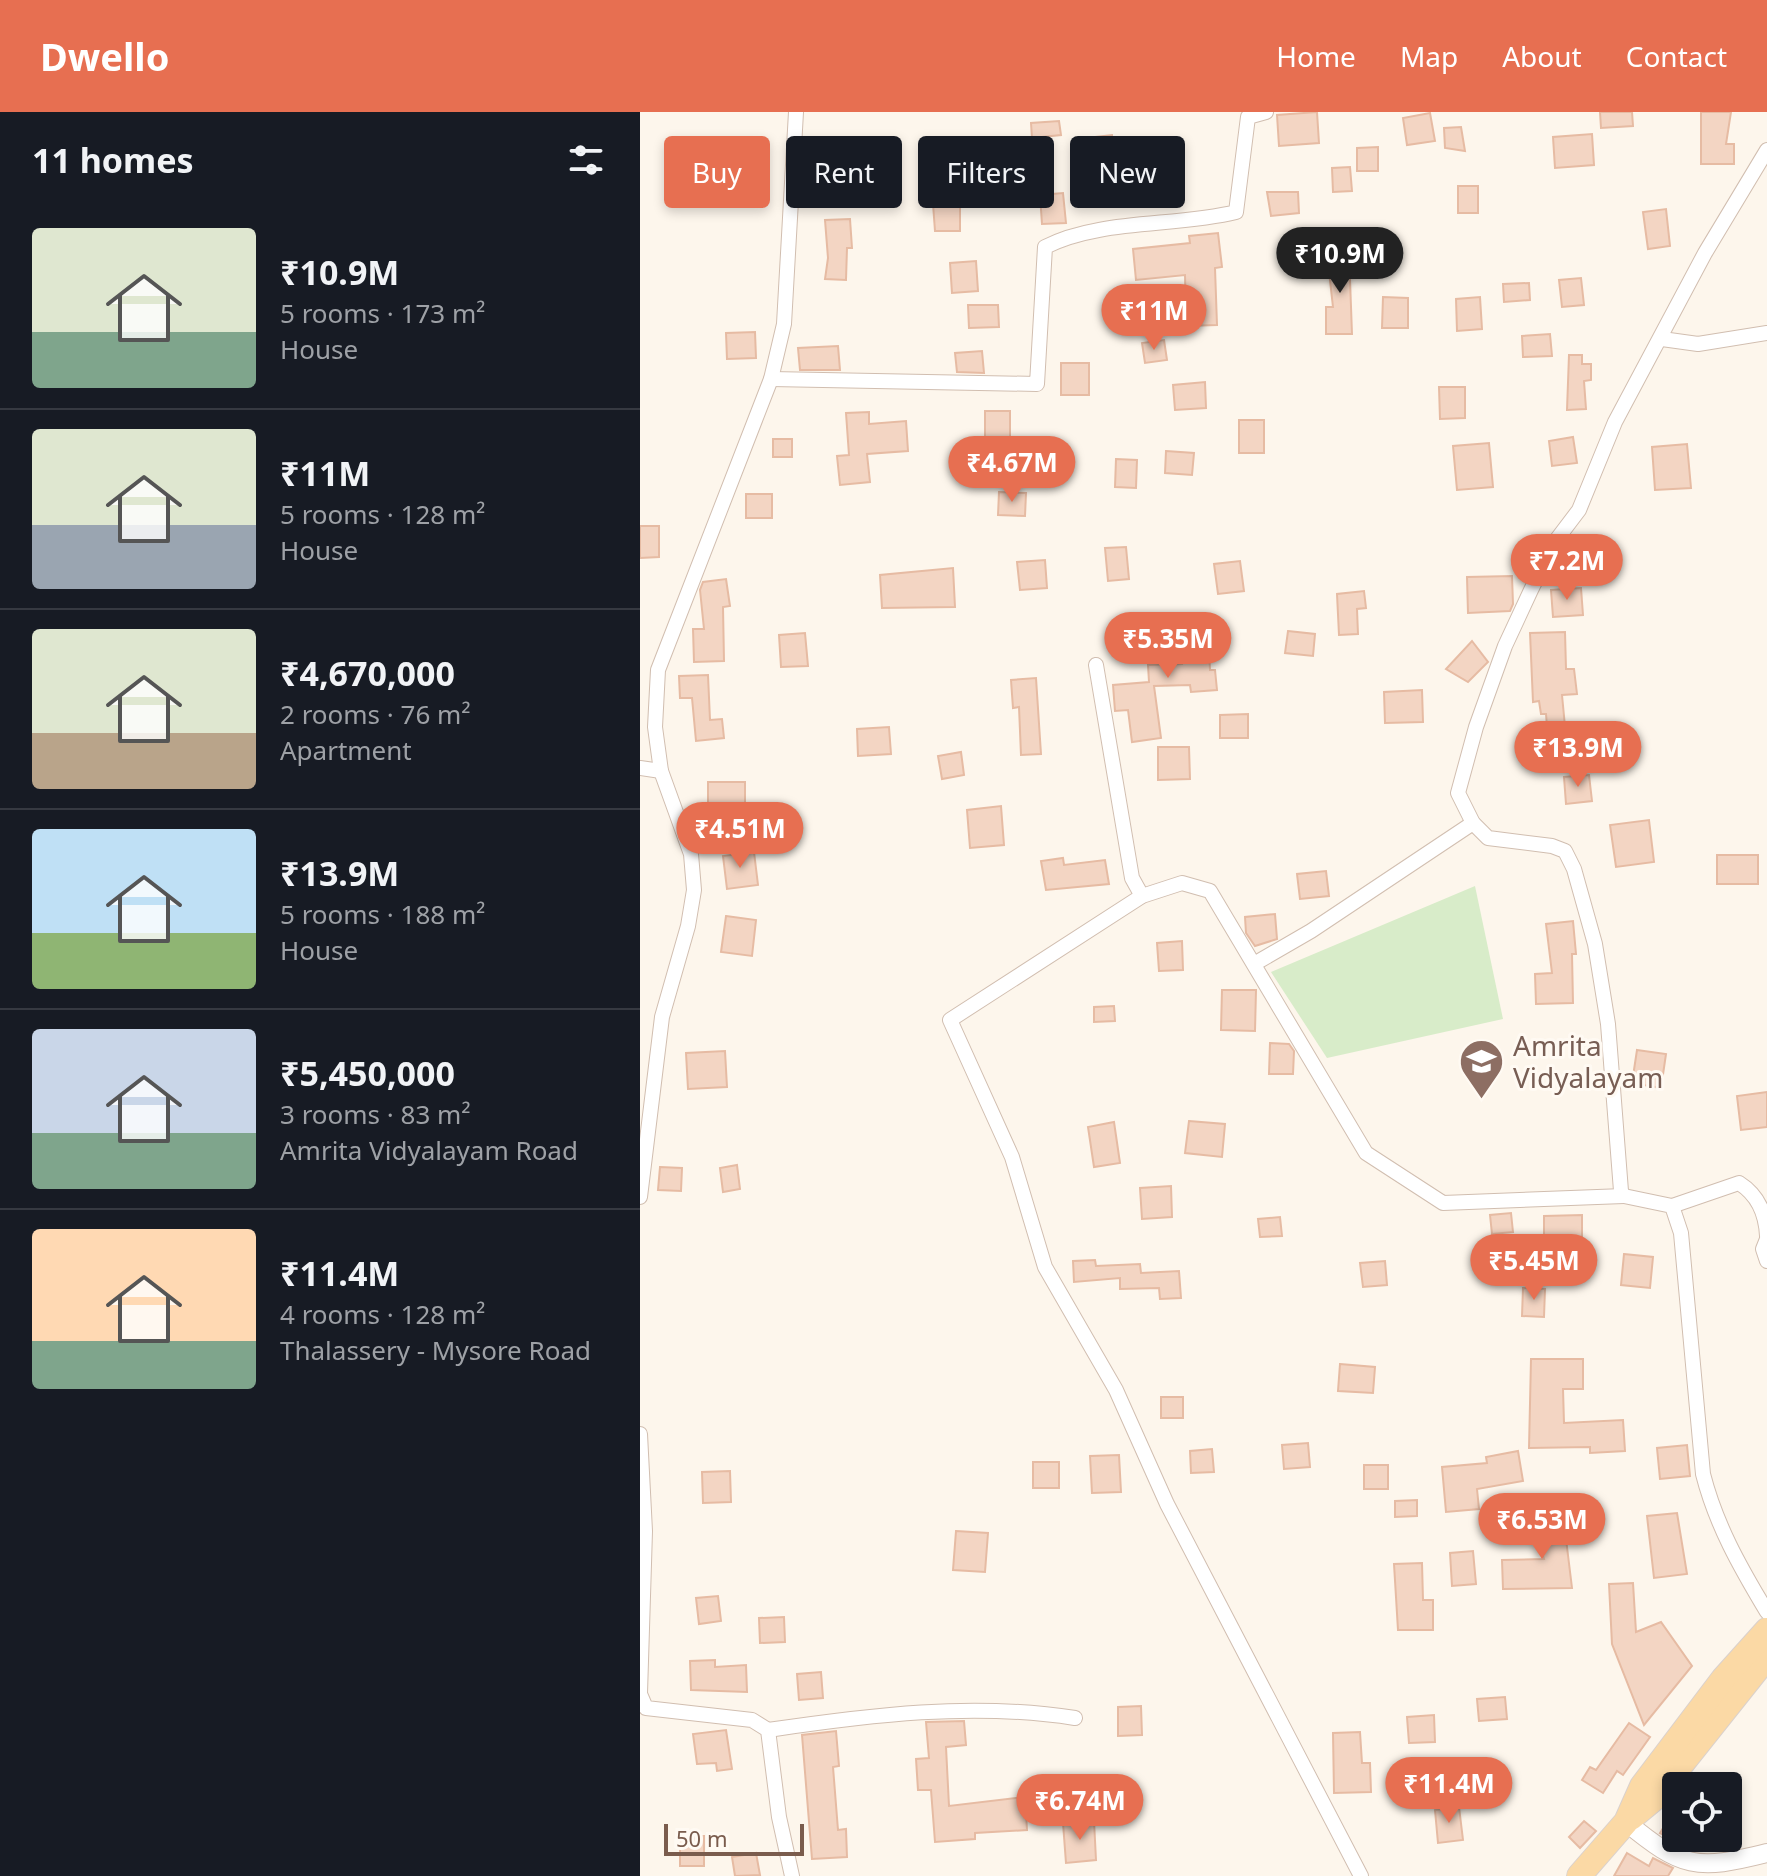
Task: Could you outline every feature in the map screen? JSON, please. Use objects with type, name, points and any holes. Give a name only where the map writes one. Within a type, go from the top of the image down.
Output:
[{"type":"main road","points":[[1626,1822],[1642,1786],[1723,1679],[1767,1630]]},
{"type":"main road","points":[[1579,1876],[1626,1822],[1654,1799],[1767,1657]]},
{"type":"street","points":[[640,1197],[662,1017],[688,926],[694,890],[691,854],[661,771],[655,727],[658,670],[771,379],[784,324],[796,112]]},
{"type":"street","points":[[771,379],[1037,384],[1045,247],[1062,238],[1111,228],[1197,222],[1236,212],[1248,117],[1266,112]]},
{"type":"street","points":[[1624,1196],[1619,1182],[1619,1133],[1608,1024],[1595,944],[1574,869],[1565,851],[1552,846],[1488,838],[1473,823],[1458,793],[1476,727],[1505,646],[1554,543],[1579,510],[1615,422],[1662,339],[1705,253],[1767,150]]},
{"type":"street","points":[[1662,339],[1698,344],[1767,333]]},
{"type":"street","points":[[1096,665],[1132,878],[1142,896]]},
{"type":"street","points":[[640,768],[661,771]]},
{"type":"street","points":[[1254,964],[1311,931],[1473,823]]},
{"type":"street","points":[[1361,1876],[1167,1504],[1116,1390],[1045,1267],[1012,1157],[950,1020],[1142,896],[1182,883],[1210,891],[1366,1153],[1443,1203],[1624,1196],[1672,1206],[1739,1183],[1758,1203],[1766,1220],[1767,1238],[1763,1249],[1767,1261]]},
{"type":"street","points":[[1672,1206],[1681,1233],[1703,1474],[1713,1512],[1733,1556],[1767,1612]]},
{"type":"street","points":[[640,1434],[645,1531],[640,1699],[646,1708],[752,1720],[768,1730],[943,1709],[1034,1712],[1075,1718]]},
{"type":"street","points":[[768,1730],[779,1817],[792,1876]]},
{"type":"street","points":[[1626,1822],[1665,1854],[1692,1862],[1726,1863],[1767,1853]]},
{"type":"green space","points":[[1475,886],[1503,1019],[1327,1058],[1271,972]]},
{"type":"building","points":[[1317,112],[1319,143],[1279,146],[1277,115]]},
{"type":"building","points":[[1600,112],[1632,112],[1633,126],[1601,128]]},
{"type":"building","points":[[1701,112],[1731,112],[1726,144],[1734,144],[1734,164],[1701,164]]},
{"type":"building","points":[[1430,113],[1435,141],[1407,145],[1403,118]]},
{"type":"building","points":[[1059,121],[1061,135],[1032,136],[1031,123]]},
{"type":"building","points":[[1461,127],[1465,151],[1445,148],[1444,128]]},
{"type":"building","points":[[1592,134],[1594,165],[1555,168],[1553,137]]},
{"type":"building","points":[[1378,147],[1378,171],[1357,171],[1357,148]]},
{"type":"building","points":[[1350,167],[1352,191],[1333,192],[1332,168]]},
{"type":"building","points":[[1458,186],[1478,186],[1478,213],[1458,213]]},
{"type":"building","points":[[1267,192],[1298,192],[1299,213],[1271,216]]},
{"type":"building","points":[[1063,193],[1066,223],[1042,224],[1041,208],[1054,208],[1054,194]]},
{"type":"building","points":[[933,208],[960,208],[960,231],[935,231]]},
{"type":"building","points":[[1666,209],[1670,246],[1648,249],[1643,212]]},
{"type":"building","points":[[850,219],[852,248],[847,248],[846,280],[825,279],[828,258],[825,220]]},
{"type":"building","points":[[1218,233],[1222,267],[1215,268],[1217,325],[1186,326],[1185,275],[1136,280],[1133,249],[1190,243],[1189,236]]},
{"type":"building","points":[[1349,252],[1352,334],[1326,334],[1326,307],[1333,307],[1327,254]]},
{"type":"building","points":[[976,261],[978,291],[952,293],[950,263]]},
{"type":"building","points":[[1581,278],[1584,305],[1562,307],[1559,280]]},
{"type":"building","points":[[1529,283],[1530,300],[1504,302],[1503,284]]},
{"type":"building","points":[[1383,297],[1408,298],[1408,328],[1382,328]]},
{"type":"building","points":[[1480,297],[1482,329],[1457,331],[1456,299]]},
{"type":"building","points":[[968,305],[998,305],[999,327],[969,328]]},
{"type":"building","points":[[755,332],[756,358],[727,359],[726,333]]},
{"type":"building","points":[[1550,334],[1552,356],[1523,357],[1522,336]]},
{"type":"building","points":[[1164,340],[1167,360],[1145,363],[1142,343]]},
{"type":"building","points":[[838,346],[840,370],[800,370],[798,348]]},
{"type":"building","points":[[982,351],[984,373],[957,372],[955,353]]},
{"type":"building","points":[[1569,355],[1582,355],[1582,364],[1591,364],[1591,380],[1584,381],[1586,409],[1567,410]]},
{"type":"building","points":[[1061,363],[1089,363],[1089,395],[1061,395]]},
{"type":"building","points":[[1205,382],[1206,408],[1175,410],[1173,385]]},
{"type":"building","points":[[1439,387],[1465,387],[1465,418],[1440,419]]},
{"type":"building","points":[[985,411],[1010,411],[1010,441],[985,441]]},
{"type":"building","points":[[869,412],[869,424],[906,421],[908,451],[867,454],[870,482],[840,485],[837,456],[849,455],[846,413]]},
{"type":"building","points":[[1239,420],[1264,420],[1264,453],[1239,453]]},
{"type":"building","points":[[1573,437],[1577,463],[1552,466],[1549,441]]},
{"type":"building","points":[[773,439],[792,439],[792,457],[773,457]]},
{"type":"building","points":[[1489,443],[1493,487],[1457,490],[1453,446]]},
{"type":"building","points":[[1687,444],[1691,488],[1655,490],[1652,447]]},
{"type":"building","points":[[1166,451],[1194,453],[1192,475],[1165,473]]},
{"type":"building","points":[[1116,459],[1137,460],[1136,488],[1115,487]]},
{"type":"building","points":[[999,492],[1026,493],[1025,516],[998,515]]},
{"type":"building","points":[[746,494],[772,494],[772,518],[746,518]]},
{"type":"building","points":[[640,526],[659,526],[659,557],[640,558]]},
{"type":"building","points":[[1126,547],[1129,579],[1108,581],[1105,548]]},
{"type":"building","points":[[1045,560],[1047,588],[1020,590],[1017,562]]},
{"type":"building","points":[[1240,561],[1244,591],[1218,594],[1214,564]]},
{"type":"building","points":[[953,568],[955,607],[882,608],[880,575]]},
{"type":"building","points":[[1512,576],[1513,604],[1510,611],[1468,613],[1467,577]]},
{"type":"building","points":[[726,579],[730,606],[723,607],[724,661],[694,662],[693,629],[704,629],[700,590],[703,582]]},
{"type":"building","points":[[1581,588],[1583,615],[1553,617],[1551,590]]},
{"type":"building","points":[[1364,591],[1366,608],[1357,609],[1358,634],[1339,635],[1337,594]]},
{"type":"building","points":[[1207,616],[1210,670],[1215,670],[1217,690],[1191,692],[1190,685],[1154,686],[1161,738],[1132,742],[1128,710],[1115,711],[1113,685],[1149,682],[1148,665],[1182,664],[1179,617]]},
{"type":"building","points":[[1152,626],[1153,645],[1135,646],[1134,627]]},
{"type":"building","points":[[1288,631],[1315,634],[1313,656],[1285,653]]},
{"type":"building","points":[[1565,632],[1566,669],[1574,669],[1577,694],[1562,695],[1566,737],[1548,739],[1546,714],[1541,714],[1539,701],[1533,702],[1530,633]]},
{"type":"building","points":[[805,633],[808,666],[781,667],[779,635]]},
{"type":"building","points":[[1472,641],[1488,662],[1468,682],[1446,669]]},
{"type":"building","points":[[708,675],[710,720],[722,719],[724,738],[696,741],[692,698],[680,698],[679,676]]},
{"type":"building","points":[[1036,678],[1041,754],[1021,755],[1019,707],[1013,708],[1011,680]]},
{"type":"building","points":[[1422,690],[1423,722],[1385,723],[1384,692]]},
{"type":"building","points":[[1248,714],[1248,738],[1220,738],[1220,715]]},
{"type":"building","points":[[889,727],[891,754],[858,756],[857,729]]},
{"type":"building","points":[[1158,747],[1189,747],[1190,779],[1158,780]]},
{"type":"building","points":[[961,752],[964,775],[942,779],[938,756]]},
{"type":"building","points":[[1589,775],[1592,801],[1566,804],[1564,777]]},
{"type":"building","points":[[708,782],[745,782],[745,813],[708,813]]},
{"type":"building","points":[[1001,806],[1004,845],[970,848],[967,810]]},
{"type":"building","points":[[1649,820],[1654,862],[1616,867],[1610,825]]},
{"type":"building","points":[[754,852],[758,885],[727,889],[723,856]]},
{"type":"building","points":[[1717,855],[1758,855],[1758,884],[1717,884]]},
{"type":"building","points":[[1063,858],[1064,865],[1105,860],[1109,884],[1046,890],[1041,861]]},
{"type":"building","points":[[1326,871],[1329,896],[1300,899],[1297,874]]},
{"type":"building","points":[[1275,914],[1277,939],[1255,946],[1246,933],[1245,917]]},
{"type":"building","points":[[726,916],[756,920],[752,956],[721,952]]},
{"type":"building","points":[[1573,921],[1576,954],[1572,954],[1573,1003],[1536,1004],[1535,974],[1552,973],[1546,924]]},
{"type":"building","points":[[1182,941],[1183,970],[1159,971],[1157,943]]},
{"type":"building","points":[[1222,990],[1256,990],[1255,1031],[1221,1030]]},
{"type":"building","points":[[1114,1006],[1115,1021],[1094,1022],[1094,1007]]},
{"type":"building","points":[[1270,1043],[1289,1044],[1294,1051],[1293,1074],[1269,1074]]},
{"type":"building","points":[[1637,1050],[1666,1054],[1661,1088],[1632,1083]]},
{"type":"building","points":[[725,1051],[727,1087],[688,1089],[686,1053]]},
{"type":"building","points":[[1767,1092],[1767,1127],[1741,1130],[1737,1096]]},
{"type":"building","points":[[1189,1121],[1225,1124],[1222,1157],[1185,1153]]},
{"type":"building","points":[[1114,1122],[1120,1163],[1094,1167],[1088,1127]]},
{"type":"building","points":[[737,1165],[740,1189],[723,1192],[720,1168]]},
{"type":"building","points":[[660,1167],[682,1168],[681,1191],[658,1190]]},
{"type":"building","points":[[1171,1186],[1172,1217],[1142,1219],[1140,1188]]},
{"type":"building","points":[[1511,1213],[1513,1232],[1492,1234],[1490,1215]]},
{"type":"building","points":[[1582,1215],[1582,1244],[1544,1244],[1544,1216]]},
{"type":"building","points":[[1280,1217],[1282,1236],[1260,1237],[1258,1219]]},
{"type":"building","points":[[1624,1254],[1653,1257],[1650,1288],[1621,1285]]},
{"type":"building","points":[[1095,1260],[1096,1266],[1140,1264],[1141,1273],[1179,1271],[1181,1298],[1160,1299],[1159,1288],[1120,1289],[1120,1278],[1074,1282],[1073,1261]]},
{"type":"building","points":[[1385,1261],[1387,1285],[1363,1287],[1360,1263]]},
{"type":"building","points":[[1523,1288],[1545,1289],[1544,1317],[1522,1316]]},
{"type":"building","points":[[1531,1359],[1583,1359],[1583,1389],[1563,1389],[1564,1423],[1623,1420],[1625,1451],[1590,1453],[1590,1447],[1529,1448]]},
{"type":"building","points":[[1340,1364],[1375,1367],[1373,1393],[1338,1391]]},
{"type":"building","points":[[1161,1397],[1183,1397],[1183,1418],[1161,1418]]},
{"type":"building","points":[[1308,1443],[1310,1467],[1284,1469],[1282,1445]]},
{"type":"building","points":[[1687,1445],[1690,1476],[1660,1479],[1657,1448]]},
{"type":"building","points":[[1212,1449],[1214,1472],[1191,1473],[1190,1451]]},
{"type":"building","points":[[1518,1451],[1523,1481],[1477,1489],[1479,1509],[1446,1512],[1442,1467],[1487,1463],[1486,1457]]},
{"type":"building","points":[[1119,1455],[1121,1492],[1092,1493],[1090,1456]]},
{"type":"building","points":[[1033,1462],[1059,1462],[1059,1488],[1033,1488]]},
{"type":"building","points":[[1364,1465],[1388,1465],[1388,1489],[1364,1489]]},
{"type":"building","points":[[730,1471],[731,1502],[703,1503],[702,1472]]},
{"type":"building","points":[[1417,1500],[1417,1516],[1395,1517],[1395,1501]]},
{"type":"building","points":[[1677,1513],[1687,1574],[1654,1578],[1647,1516]]},
{"type":"building","points":[[1558,1514],[1566,1539],[1572,1588],[1503,1589],[1502,1560],[1544,1559],[1533,1522]]},
{"type":"building","points":[[956,1531],[988,1533],[985,1572],[953,1570]]},
{"type":"building","points":[[1473,1551],[1476,1584],[1452,1586],[1450,1553]]},
{"type":"building","points":[[1422,1563],[1423,1600],[1433,1600],[1433,1630],[1398,1630],[1394,1564]]},
{"type":"building","points":[[1633,1583],[1636,1632],[1661,1622],[1692,1666],[1644,1725],[1612,1644],[1609,1584]]},
{"type":"building","points":[[718,1596],[721,1621],[699,1624],[696,1598]]},
{"type":"building","points":[[784,1617],[785,1642],[760,1643],[759,1618]]},
{"type":"building","points":[[715,1660],[715,1667],[746,1665],[747,1692],[691,1690],[690,1661]]},
{"type":"building","points":[[821,1672],[823,1698],[799,1700],[797,1674]]},
{"type":"building","points":[[1505,1697],[1507,1719],[1479,1721],[1477,1699]]},
{"type":"building","points":[[1141,1706],[1142,1735],[1118,1736],[1118,1707]]},
{"type":"building","points":[[1434,1715],[1435,1742],[1409,1743],[1407,1717]]},
{"type":"building","points":[[964,1721],[966,1745],[946,1747],[949,1806],[1025,1797],[1027,1830],[975,1833],[975,1839],[935,1842],[931,1790],[918,1790],[916,1759],[929,1758],[926,1722]]},
{"type":"building","points":[[1629,1723],[1650,1737],[1623,1775],[1617,1771],[1603,1793],[1582,1780],[1590,1767],[1596,1770]]},
{"type":"building","points":[[726,1730],[732,1769],[717,1771],[716,1763],[697,1764],[693,1734]]},
{"type":"building","points":[[836,1731],[839,1766],[833,1767],[838,1830],[846,1829],[847,1857],[812,1859],[802,1735]]},
{"type":"building","points":[[1360,1732],[1362,1763],[1370,1763],[1371,1792],[1334,1793],[1333,1733]]},
{"type":"building","points":[[1459,1807],[1463,1840],[1438,1843],[1435,1810]]},
{"type":"building","points":[[1094,1821],[1096,1860],[1066,1863],[1063,1823]]},
{"type":"building","points":[[1584,1821],[1596,1831],[1580,1848],[1569,1837]]},
{"type":"building","points":[[680,1836],[704,1836],[704,1866],[680,1866]]},
{"type":"building","points":[[756,1853],[760,1875],[735,1876],[732,1857]]},
{"type":"building","points":[[1627,1853],[1649,1866],[1653,1858],[1673,1868],[1668,1876],[1614,1876]]},
{"type":"place","name":"Amrita Vidyalayam","points":[[1482,1100]]}]
